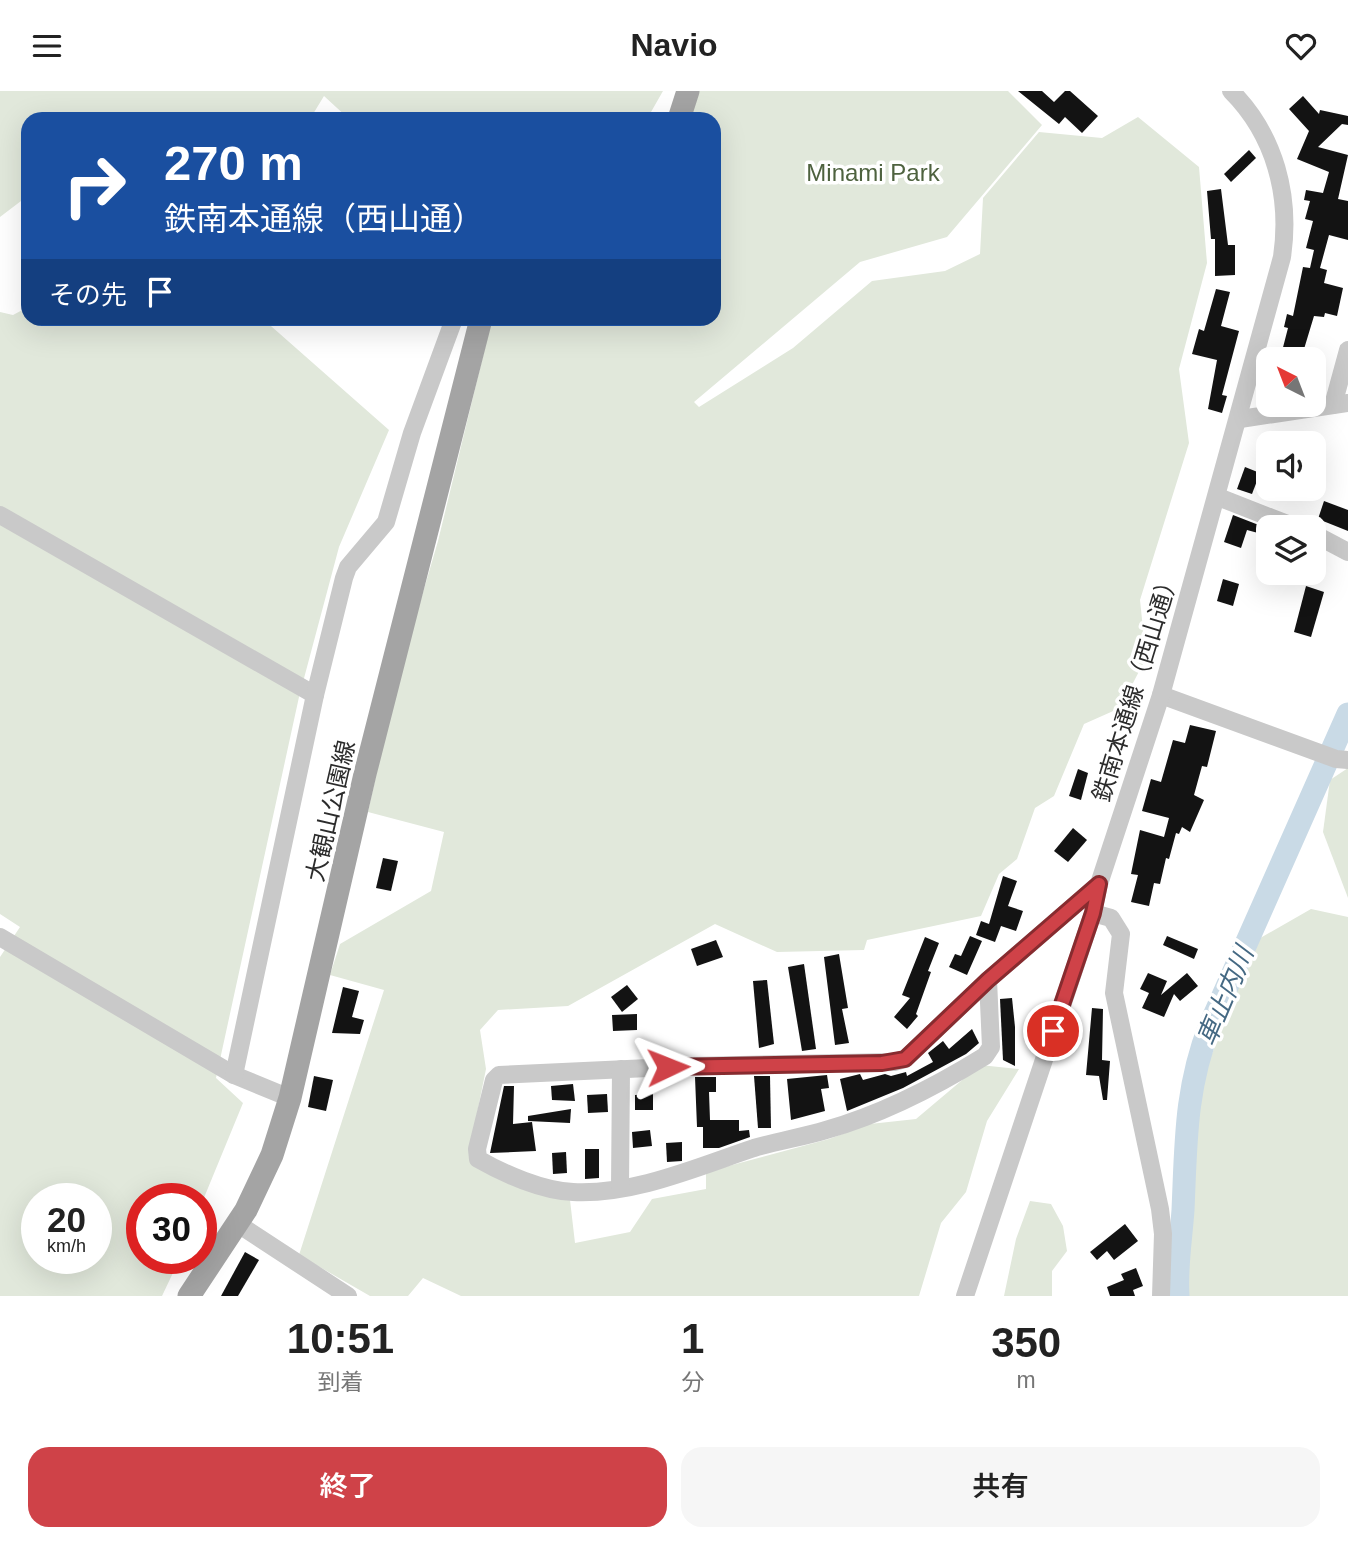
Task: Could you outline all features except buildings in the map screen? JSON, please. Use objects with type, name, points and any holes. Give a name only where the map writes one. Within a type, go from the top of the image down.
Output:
[{"type":"main road","points":[[681,112],[688,91]]},
{"type":"main road","name":"大観山公園線","points":[[189,1296],[238,1224],[272,1155],[290,1098],[405,613],[479,326]]},
{"type":"street","name":"鉄南本通線（西山通）","points":[[965,1296],[1093,913],[1099,884],[1161,695],[1240,419],[1282,257],[1286,222],[1282,190],[1269,145],[1246,106],[1231,91]]},
{"type":"street","points":[[234,1075],[315,695],[346,572],[386,522],[412,433],[451,326]]},
{"type":"street","points":[[1240,419],[1340,404],[1348,350]]},
{"type":"street","points":[[1218,497],[1264,515]]},
{"type":"street","points":[[0,515],[315,695]]},
{"type":"street","points":[[1326,540],[1348,552]]},
{"type":"street","points":[[1161,695],[1335,757]]},
{"type":"street","points":[[988,980],[991,1047],[979,1060],[899,1104],[827,1130],[756,1148],[657,1180],[569,1192],[490,1166],[478,1159],[477,1149],[494,1080],[499,1075],[894,1062],[905,1059],[988,980],[1099,884]]},
{"type":"street","points":[[1093,913],[1111,918],[1121,934],[1114,993],[1160,1209],[1163,1234],[1161,1296]]},
{"type":"street","points":[[0,937],[234,1075],[290,1098]]},
{"type":"street","points":[[620,1187],[621,1069]]},
{"type":"street","points":[[238,1224],[348,1296]]},
{"type":"green space","points":[[0,91],[663,91],[651,112],[341,112],[324,96],[314,112],[21,112],[21,201],[0,217]]},
{"type":"green space","name":"Minami Park","points":[[699,91],[1008,91],[1042,125],[947,237],[860,262],[694,402],[699,407],[793,348],[872,281],[945,271],[980,254],[983,198],[1039,132],[1102,138],[1138,117],[1199,167],[1207,263],[1179,369],[1189,443],[1140,600],[1146,658],[1120,708],[1084,724],[1054,796],[1035,808],[1017,859],[999,874],[981,916],[867,940],[864,950],[777,952],[715,924],[568,1006],[498,1010],[480,1030],[486,1069],[470,1148],[570,1200],[575,1243],[630,1232],[652,1199],[706,1189],[706,1172],[829,1139],[870,1124],[916,1119],[980,1065],[1019,1069],[987,1121],[966,1192],[941,1223],[919,1296],[461,1296],[423,1278],[408,1296],[370,1296],[299,1255],[384,990],[330,975],[340,944],[431,891],[444,832],[368,812],[396,685],[438,541],[490,326],[721,326],[721,112],[692,112]]},
{"type":"green space","points":[[21,311],[21,326],[271,326],[389,430],[339,547],[299,697],[216,1078],[243,1103],[210,1183],[126,1183],[126,1274],[172,1274],[162,1296],[0,1296],[0,957],[20,927],[0,914],[0,312],[13,315]]},
{"type":"green space","points":[[1348,768],[1348,898],[1323,832],[1330,780]]},
{"type":"green space","points":[[1311,909],[1348,917],[1348,1296],[1184,1296],[1182,1267],[1191,1210],[1195,1119],[1210,1059],[1255,941]]},
{"type":"green space","points":[[1030,1201],[1051,1204],[1063,1226],[1067,1251],[1052,1271],[1052,1296],[1004,1296],[1016,1239]]},
{"type":"waterway","name":"車止内川","points":[[1178,1296],[1188,1116],[1202,1049],[1210,1025],[1348,714]]},
{"type":"route","points":[[668,1067],[882,1063],[905,1059],[988,980],[1099,884],[1093,913],[1053,1031]]}]
